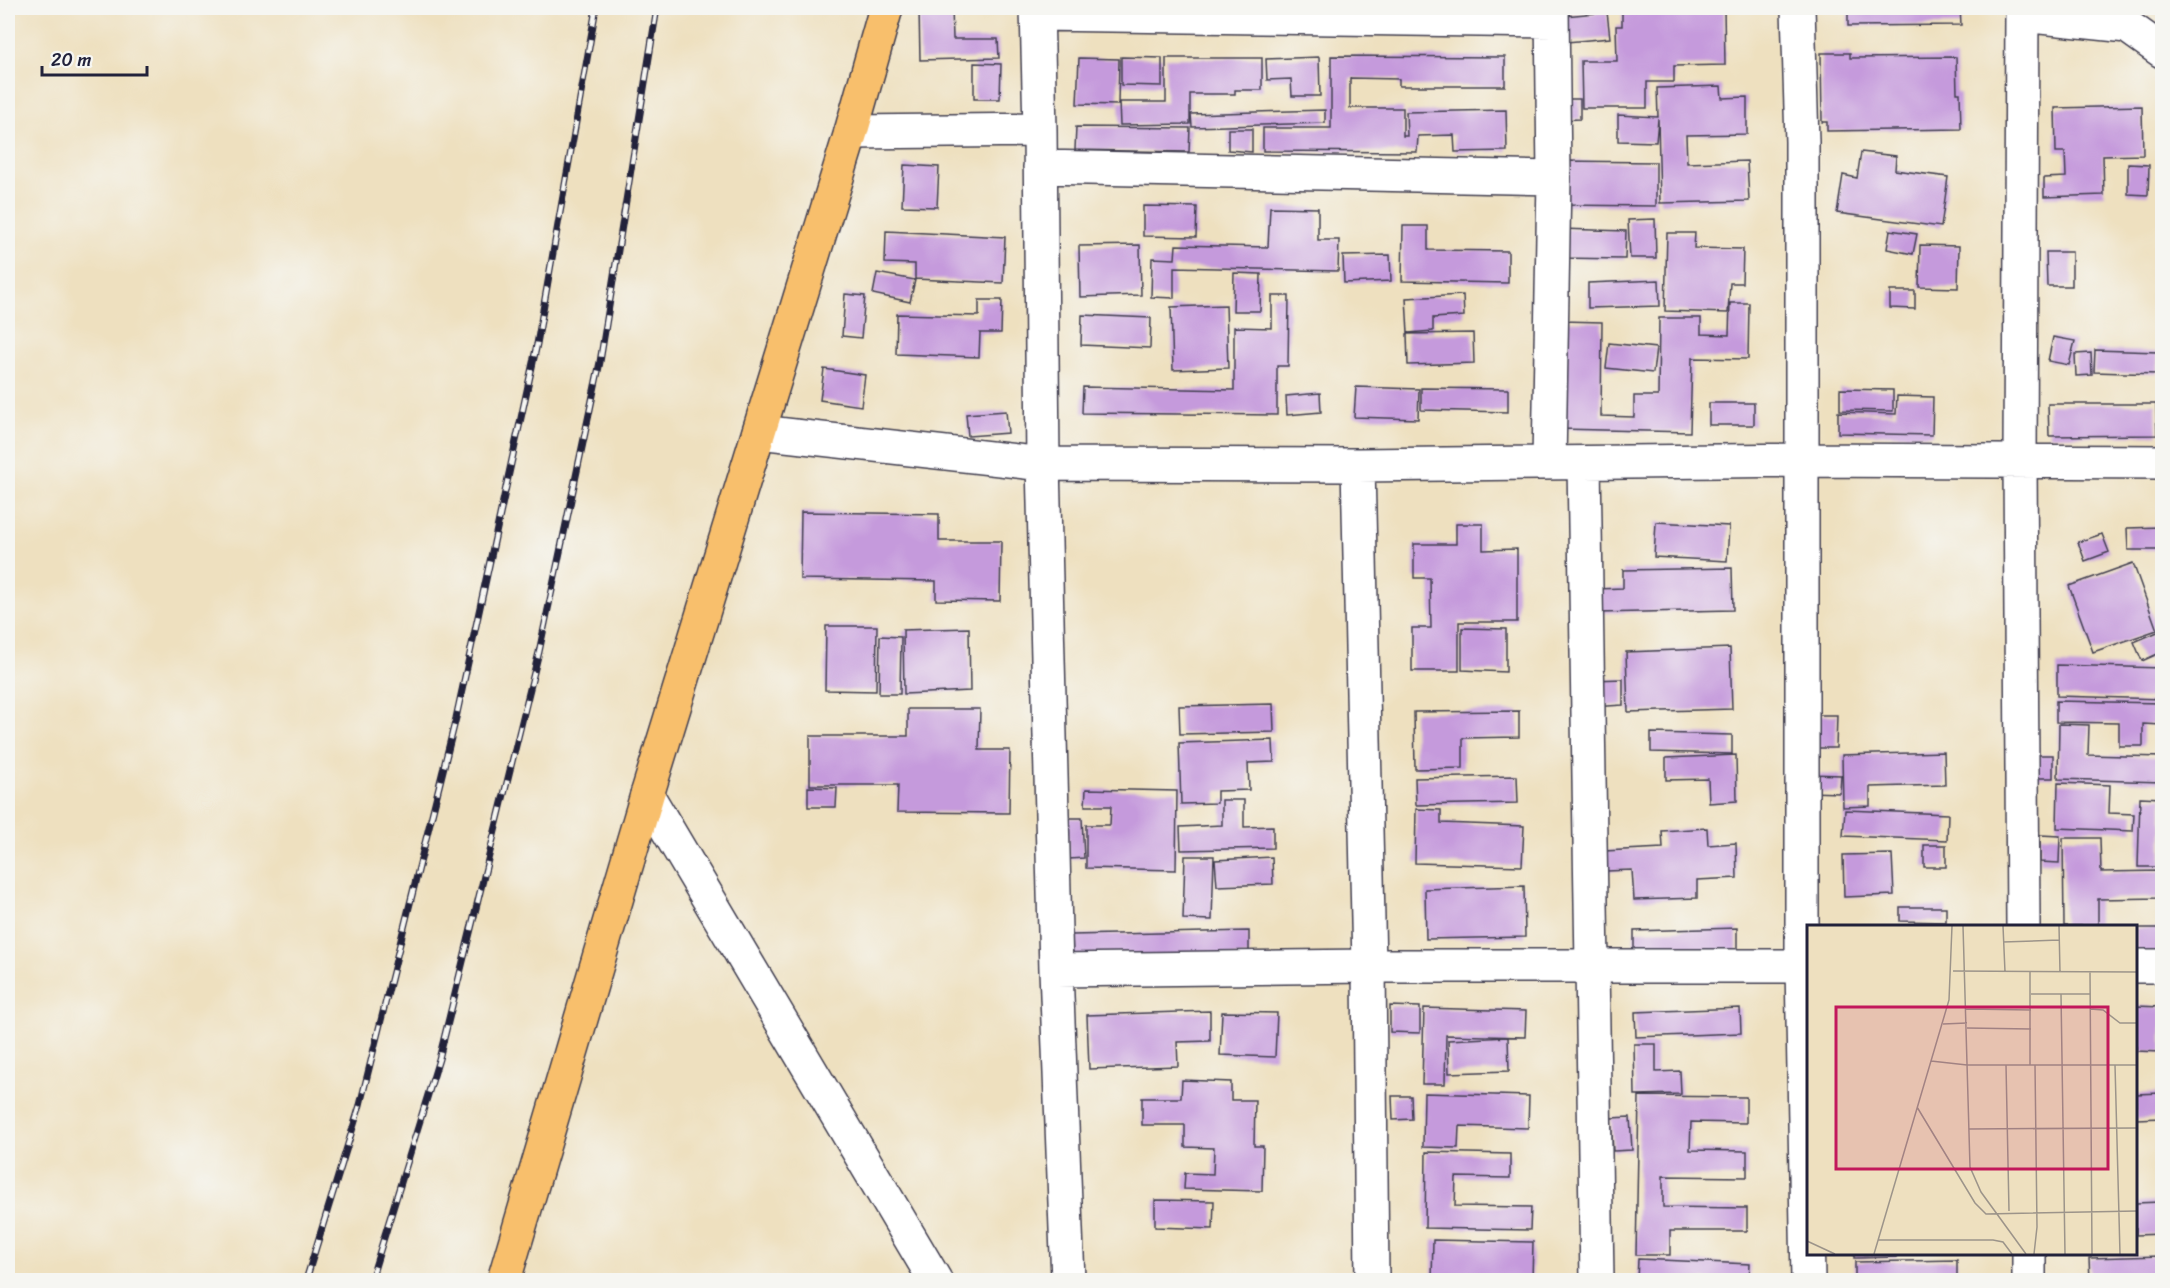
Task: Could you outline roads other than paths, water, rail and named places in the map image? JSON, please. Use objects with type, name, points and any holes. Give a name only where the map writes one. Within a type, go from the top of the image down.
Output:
[{"type":"main road","points":[[504,1281],[647,795],[851,132],[886,8]]},
{"type":"street","points":[[1798,8],[1802,142],[1801,460],[1807,1176]]},
{"type":"street","points":[[1068,1281],[1056,970],[1043,464],[1037,11],[1552,14],[1554,178],[1549,463]]},
{"type":"street","points":[[2023,925],[2020,460],[2022,11],[2127,26],[2163,51]]},
{"type":"street","points":[[851,132],[1040,130]]},
{"type":"street","points":[[1040,167],[1554,178]]},
{"type":"street","points":[[759,432],[1043,464],[1358,465],[1801,460],[2163,462]]},
{"type":"street","points":[[1584,463],[1597,1281]]},
{"type":"street","points":[[1358,465],[1369,966],[1372,1281]]},
{"type":"street","points":[[647,795],[935,1281]]},
{"type":"street","points":[[1056,970],[1369,966],[1805,966]]},
{"type":"street","points":[[2137,966],[2163,966]]},
{"type":"street","points":[[1808,1255],[1808,1281]]},
{"type":"street","points":[[2029,1255],[2030,1281]]},
{"type":"railway","points":[[306,1280],[360,1105],[456,718],[537,344],[596,8]]},
{"type":"railway","points":[[371,1280],[439,1059],[539,652],[600,362],[657,8]]}]
